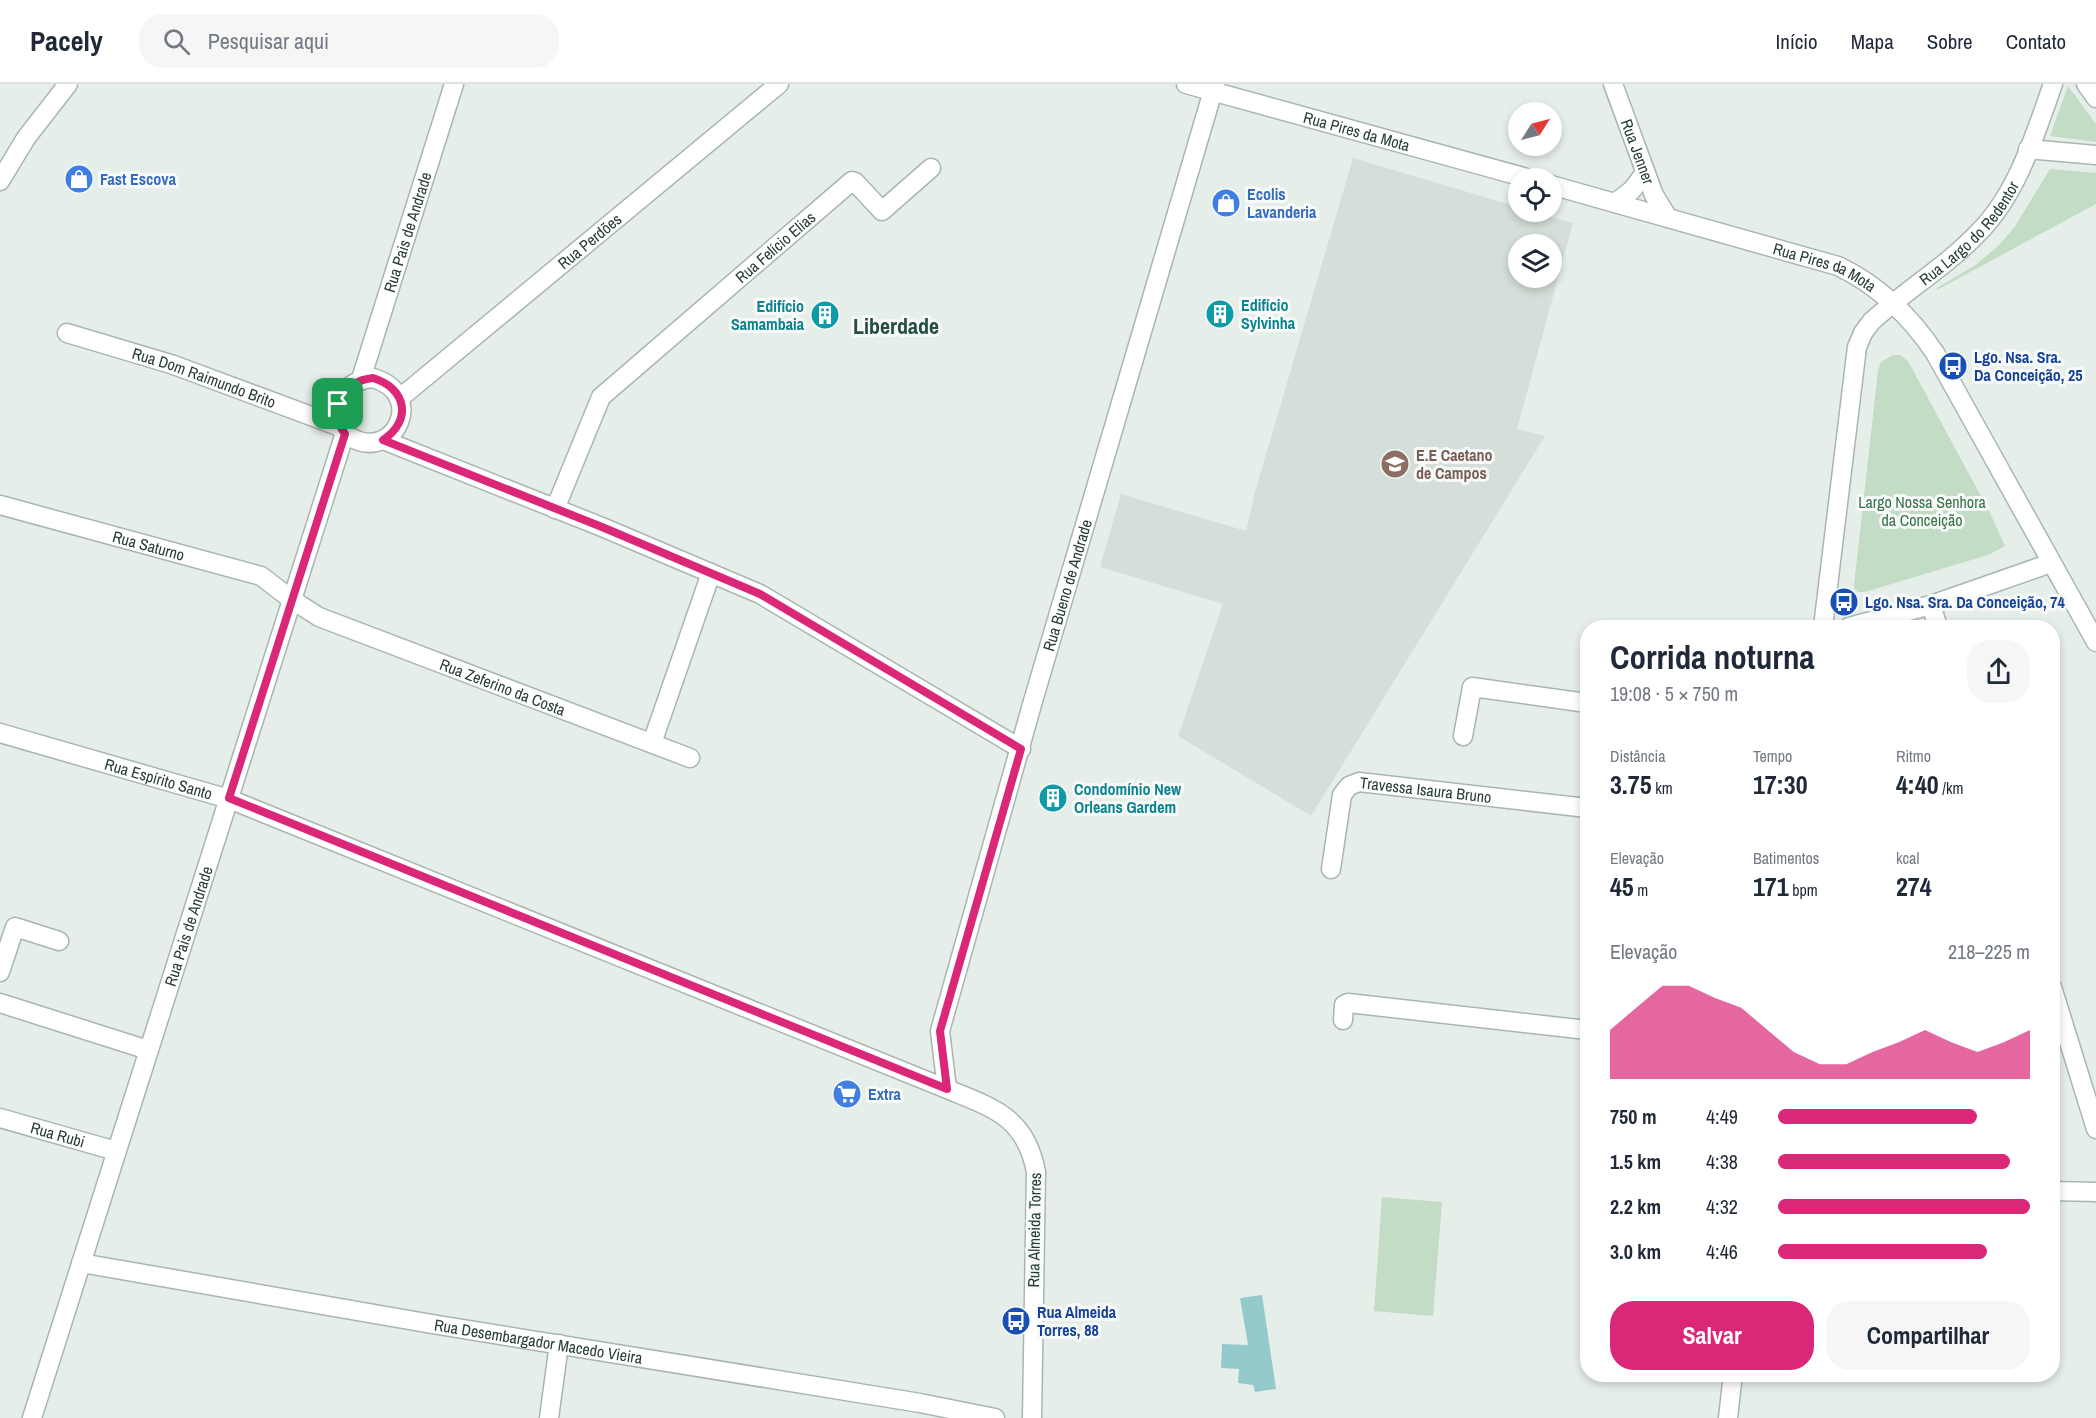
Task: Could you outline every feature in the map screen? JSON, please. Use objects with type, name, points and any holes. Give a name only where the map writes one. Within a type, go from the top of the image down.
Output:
[{"type":"street","points":[[1,176],[26,138],[68,84]]},
{"type":"street","name":"Rua Pais de Andrade","points":[[361,379],[454,84]]},
{"type":"street","name":"Rua Perdões","points":[[400,398],[779,84]]},
{"type":"street","name":"Rua Pires da Mota","points":[[1186,84],[1214,88],[1508,173]]},
{"type":"street","name":"Rua Jenner","points":[[1613,84],[1654,195],[1668,218]]},
{"type":"street","name":"Rua Largo do Redentor","points":[[1892,302],[1943,264],[1982,229],[2007,194],[2028,149],[2053,84]]},
{"type":"street","points":[[2086,84],[2096,98]]},
{"type":"street","name":"Rua Bueno de Andrade","points":[[947,1089],[940,1031],[1033,701],[1214,88]]},
{"type":"street","points":[[2028,149],[2096,155]]},
{"type":"street","name":"Rua Felício Elias","points":[[555,509],[601,397],[851,182],[855,182],[882,211],[931,168]]},
{"type":"street","points":[[1615,203],[1632,190],[1646,173]]},
{"type":"street","name":"Rua Pires da Mota","points":[[1562,188],[1838,266],[1864,280],[1892,302]]},
{"type":"street","points":[[1824,620],[1857,347],[1871,322],[1892,302],[1935,353],[2096,642]]},
{"type":"street","name":"Rua Dom Raimundo Brito","points":[[67,333],[171,364],[342,430]]},
{"type":"street","points":[[373,378],[384,381],[400,398],[402,415],[400,423],[396,430],[383,440],[368,443],[354,439],[342,430],[336,415],[341,395],[346,388],[361,379],[373,378]]},
{"type":"street","name":"Rua Pais de Andrade","points":[[32,1418],[229,798],[342,430]]},
{"type":"street","points":[[383,440],[760,594],[1021,749]]},
{"type":"street","name":"Rua Saturno","points":[[0,505],[261,576],[316,615]]},
{"type":"street","points":[[1876,620],[1931,605],[2051,563]]},
{"type":"street","points":[[652,743],[711,573]]},
{"type":"street","points":[[1931,605],[1936,620]]},
{"type":"street","name":"Rua Zeferino da Costa","points":[[316,615],[690,758]]},
{"type":"street","points":[[1463,736],[1472,687],[1580,702]]},
{"type":"street","name":"Rua Espírito Santo","points":[[0,732],[229,798],[947,1089]]},
{"type":"street","name":"Travessa Isaura Bruno","points":[[1331,869],[1342,795],[1349,786],[1359,782],[1580,807]]},
{"type":"street","points":[[0,972],[15,927],[59,941]]},
{"type":"street","points":[[0,1003],[148,1050]]},
{"type":"street","points":[[1343,1020],[1344,1005],[1348,1003],[1580,1029]]},
{"type":"street","points":[[2060,1013],[2096,1129]]},
{"type":"street","name":"Rua Almeida Torres","points":[[947,1089],[994,1109],[1009,1119],[1023,1135],[1033,1155],[1036,1172],[1032,1418]]},
{"type":"street","name":"Rua Rubi","points":[[0,1118],[116,1151]]},
{"type":"street","points":[[2060,1191],[2096,1192]]},
{"type":"street","name":"Rua Desembargador Macedo Vieira","points":[[81,1263],[920,1403],[995,1418]]},
{"type":"street","points":[[549,1418],[559,1344]]},
{"type":"street","points":[[1728,1418],[1733,1382]]},
{"type":"shaded area","name":"E.E Caetano de Campos","points":[[1353,158],[1508,204],[1508,222],[1562,222],[1562,220],[1573,223],[1562,263],[1562,234],[1508,234],[1508,288],[1555,288],[1517,429],[1545,436],[1311,816],[1178,736],[1223,604],[1100,567],[1121,494],[1246,531],[1255,492]]},
{"type":"green space","points":[[2068,86],[2096,124],[2096,142],[2050,136]]},
{"type":"green space","points":[[2050,169],[2096,173],[2096,204],[1937,290],[1977,264],[2000,244],[2014,228]]},
{"type":"green space","name":"Largo Nossa Senhora da Conceição","points":[[1893,355],[1900,355],[1908,361],[1990,513],[2005,546],[1988,555],[1865,592],[1858,592],[1854,585],[1878,371],[1881,362]]},
{"type":"green space","points":[[1382,1197],[1442,1202],[1433,1316],[1374,1311]]},
{"type":"water","points":[[1262,1295],[1276,1389],[1255,1392],[1253,1385],[1238,1383],[1239,1369],[1221,1368],[1222,1344],[1248,1345],[1240,1298]]},
{"type":"place","name":"Fast Escova","points":[[79,179]]},
{"type":"place","name":"Ecolis Lavanderia","points":[[1226,203]]},
{"type":"place","name":"Edifício Sylvinha","points":[[1220,314]]},
{"type":"place","name":"Edifício Samambaia","points":[[825,315]]},
{"type":"place","name":"Lgo. Nsa. Sra. Da Conceição, 25","points":[[1953,366]]},
{"type":"place","name":"E.E Caetano de Campos","points":[[1395,464]]},
{"type":"place","name":"Lgo. Nsa. Sra. Da Conceição, 74","points":[[1844,602]]},
{"type":"place","name":"Condomínio New Orleans Gardem","points":[[1053,798]]},
{"type":"place","name":"Extra","points":[[847,1094]]},
{"type":"place","name":"Rua Almeida Torres, 88","points":[[1016,1321]]},
{"type":"district","name":"Liberdade","points":[[896,326]]},
{"type":"route","points":[[373,378],[384,381],[400,398],[402,415],[396,430],[383,440],[602,527],[760,594],[1021,749],[940,1031],[947,1089],[229,798],[345,434],[339,426],[336,415],[338,404],[346,388],[361,379],[373,378]]}]
